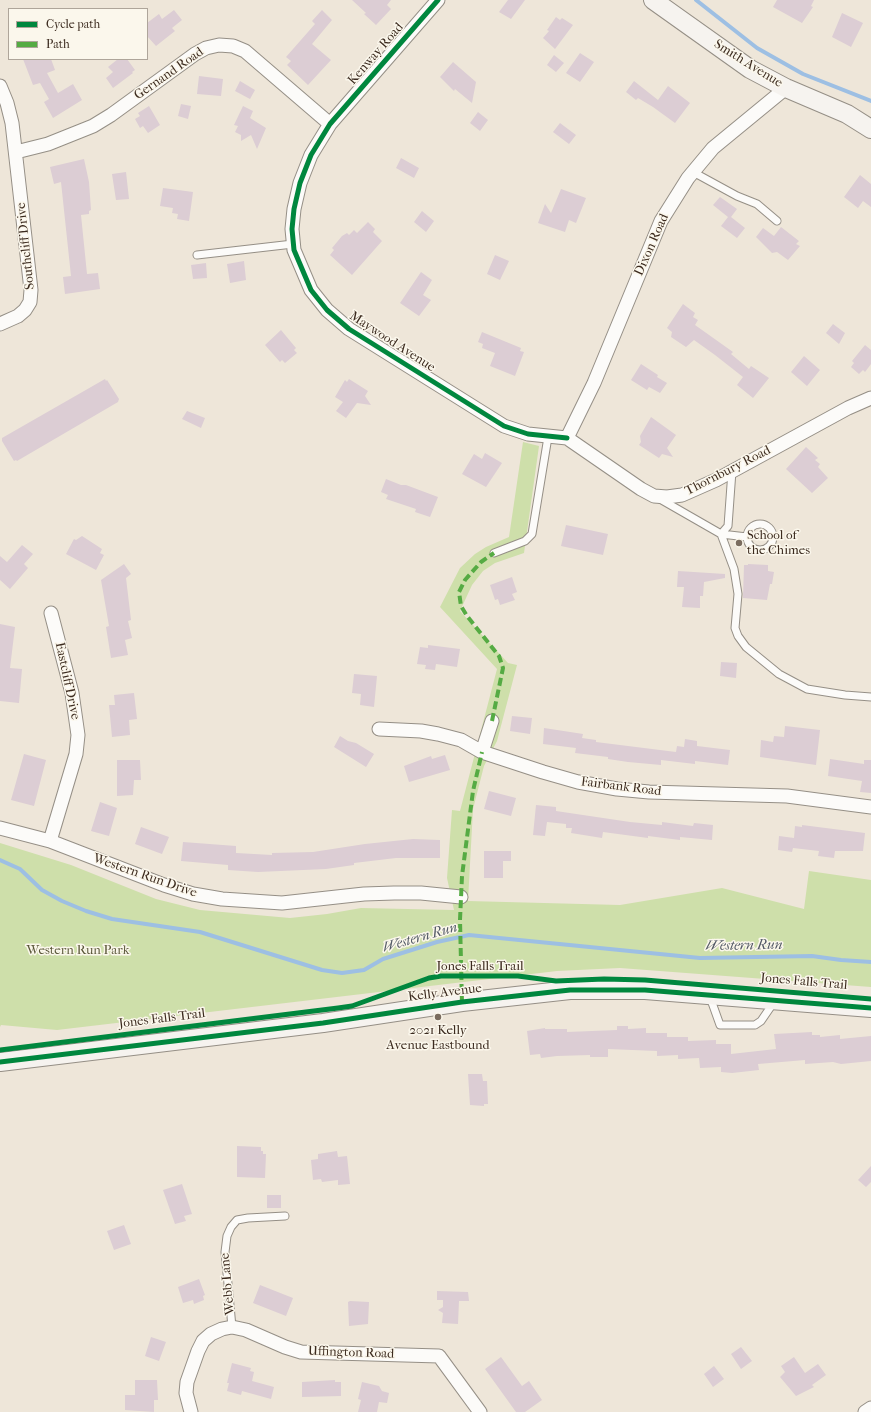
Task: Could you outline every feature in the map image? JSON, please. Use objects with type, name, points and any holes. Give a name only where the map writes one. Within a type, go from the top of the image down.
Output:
[{"type":"main road","name":"Smith Avenue","points":[[653,0],[750,69],[786,88],[848,114],[871,129]]},
{"type":"main road","name":"Kelly Avenue","points":[[0,1062],[323,1023],[462,1002],[570,990],[645,990],[871,1008]]},
{"type":"street","name":"Kenway Road","points":[[330,124],[436,1]]},
{"type":"street","name":"Gernand Road","points":[[16,152],[48,144],[93,126],[111,115],[194,54],[206,48],[219,45],[233,46],[245,51],[330,124]]},
{"type":"street","points":[[0,86],[9,110],[16,152]]},
{"type":"street","name":"Dixon Road","points":[[567,438],[594,383],[661,221],[693,172],[713,148],[786,88]]},
{"type":"street","name":"Maywood Avenue","points":[[330,124],[311,154],[300,183],[292,229],[293,244],[301,270],[311,290],[327,310],[349,329],[504,426],[528,434],[567,438]]},
{"type":"street","name":"Southcliff Drive","points":[[0,324],[18,316],[25,310],[30,302],[31,290],[16,152]]},
{"type":"street","name":"Thornbury Road","points":[[654,496],[667,497],[682,495],[732,472],[848,408],[871,398]]},
{"type":"street","points":[[567,438],[654,496]]},
{"type":"street","name":"Eastcliff Drive","points":[[50,841],[76,754],[78,735],[72,693],[51,613]]},
{"type":"street","points":[[482,752],[492,721]]},
{"type":"street","name":"Fairbank Road","points":[[379,729],[421,731],[438,734],[460,740],[482,752],[578,782],[617,789],[649,792],[787,796],[871,807]]},
{"type":"street","name":"Western Run Drive","points":[[0,828],[50,841],[164,885],[193,894],[222,899],[282,903],[364,894],[401,893],[461,897]]},
{"type":"street","points":[[191,1412],[186,1393],[187,1382],[203,1340],[222,1329],[232,1327]]},
{"type":"street","name":"Uffington Road","points":[[232,1327],[246,1330],[285,1347],[301,1352],[439,1356],[480,1412]]},
{"type":"street","points":[[865,1412],[871,1408]]},
{"type":"lane","points":[[693,172],[737,196],[757,204],[776,221]]},
{"type":"lane","points":[[196,255],[293,244]]},
{"type":"lane","points":[[494,553],[525,541],[532,534],[548,437]]},
{"type":"lane","points":[[721,534],[728,526],[732,472]]},
{"type":"lane","points":[[654,496],[721,534],[747,537]]},
{"type":"lane","points":[[721,534],[734,569],[738,594],[735,628],[738,636],[746,646],[779,674],[807,689],[844,695],[870,696]]},
{"type":"lane","points":[[709,995],[720,1026],[755,1025],[761,1021],[776,1000]]},
{"type":"lane","name":"Webb Lane","points":[[232,1327],[225,1252],[227,1236],[231,1227],[238,1220],[285,1216]]},
{"type":"green space","name":"Western Run Park","points":[[523,442],[539,446],[524,553],[495,563],[483,571],[472,585],[460,611],[508,663],[517,665],[497,741],[484,766],[473,809],[468,901],[620,905],[722,888],[804,909],[809,871],[871,880],[871,987],[620,968],[557,971],[57,1030],[1,1025],[0,1027],[0,843],[71,865],[156,899],[200,910],[290,918],[361,908],[454,910],[447,878],[452,810],[460,811],[497,669],[440,607],[460,568],[475,554],[486,547],[509,537]]},
{"type":"building","points":[[352,0],[391,0],[387,5],[391,9],[376,25]]},
{"type":"building","points":[[508,0],[525,0],[511,19],[499,12]]},
{"type":"building","points":[[777,0],[814,0],[811,6],[813,7],[802,23],[773,7]]},
{"type":"building","points":[[174,10],[182,20],[172,28],[175,31],[156,46],[148,37],[148,22],[159,14],[162,19]]},
{"type":"building","points":[[322,10],[332,20],[312,44],[331,60],[308,85],[287,65],[291,61],[286,57],[315,24],[312,21]]},
{"type":"building","points":[[842,13],[863,23],[851,47],[832,37]]},
{"type":"building","points":[[556,17],[560,20],[562,18],[573,25],[555,49],[543,38],[549,31],[547,30]]},
{"type":"building","points":[[580,53],[594,62],[580,82],[566,73]]},
{"type":"building","points":[[554,55],[564,63],[556,72],[547,65]]},
{"type":"building","points":[[23,60],[51,60],[55,70],[47,73],[58,93],[73,84],[82,100],[53,118],[44,102],[49,99],[40,83],[33,85]]},
{"type":"building","points":[[117,60],[128,60],[135,70],[113,88],[106,78],[113,72],[108,67]]},
{"type":"building","points":[[453,62],[476,82],[472,103],[455,89],[454,91],[440,77]]},
{"type":"building","points":[[199,76],[223,79],[221,96],[197,94]]},
{"type":"building","points":[[240,81],[255,90],[250,99],[235,91]]},
{"type":"building","points":[[634,81],[658,100],[668,86],[690,103],[675,123],[653,107],[638,98],[636,100],[626,92]]},
{"type":"building","points":[[181,104],[191,106],[188,119],[178,116]]},
{"type":"building","points":[[149,106],[160,125],[148,133],[143,126],[140,128],[135,119],[140,116],[138,113]]},
{"type":"building","points":[[243,106],[253,111],[250,118],[266,128],[257,149],[251,135],[241,141],[241,135],[235,132],[238,126],[234,125]]},
{"type":"building","points":[[478,112],[488,120],[480,131],[470,123]]},
{"type":"building","points":[[560,123],[576,135],[569,144],[553,132]]},
{"type":"building","points":[[401,158],[419,168],[414,178],[396,168]]},
{"type":"building","points":[[84,159],[89,182],[91,210],[89,211],[89,214],[81,215],[87,274],[98,273],[100,289],[65,294],[63,277],[71,276],[61,182],[54,184],[50,167]]},
{"type":"building","points":[[126,172],[129,199],[116,200],[112,174]]},
{"type":"building","points":[[860,175],[871,184],[871,207],[863,201],[858,208],[844,197]]},
{"type":"building","points":[[163,188],[193,192],[189,221],[177,219],[178,214],[172,213],[173,208],[160,206]]},
{"type":"building","points":[[561,189],[586,198],[576,223],[569,220],[565,232],[538,223],[545,204],[551,213]]},
{"type":"building","points":[[720,197],[737,209],[731,217],[745,228],[737,238],[721,226],[728,217],[713,205]]},
{"type":"building","points":[[422,211],[434,221],[426,232],[414,222]]},
{"type":"building","points":[[368,222],[375,229],[373,232],[382,241],[352,275],[330,255],[334,250],[332,248],[342,236],[347,233],[349,235],[354,230],[357,233]]},
{"type":"building","points":[[781,227],[799,241],[796,244],[800,246],[788,260],[777,252],[772,253],[756,237],[763,228],[774,236]]},
{"type":"building","points":[[495,255],[509,261],[500,280],[487,274]]},
{"type":"building","points":[[244,261],[246,280],[230,283],[227,264]]},
{"type":"building","points":[[206,263],[207,278],[193,279],[191,265]]},
{"type":"building","points":[[421,272],[432,280],[423,295],[431,300],[419,316],[400,303]]},
{"type":"building","points":[[683,304],[695,313],[693,317],[698,320],[695,325],[733,352],[731,354],[749,369],[751,366],[769,378],[753,398],[737,385],[743,377],[715,355],[694,340],[686,347],[671,337],[672,332],[667,328]]},
{"type":"building","points":[[833,324],[845,333],[839,344],[826,333]]},
{"type":"building","points":[[281,330],[296,348],[294,350],[297,353],[285,363],[282,360],[280,362],[265,345]]},
{"type":"building","points":[[482,332],[521,348],[520,351],[524,352],[515,376],[490,366],[495,353],[482,348],[483,344],[478,342]]},
{"type":"building","points":[[865,345],[871,350],[871,364],[865,372],[863,370],[859,374],[851,367],[854,363],[852,361]]},
{"type":"building","points":[[804,356],[820,370],[807,386],[791,372]]},
{"type":"building","points":[[641,364],[667,383],[660,393],[649,387],[647,390],[631,380]]},
{"type":"building","points":[[105,379],[119,399],[118,402],[17,461],[14,461],[2,441],[2,438]]},
{"type":"building","points":[[349,379],[368,391],[365,396],[371,405],[357,403],[346,418],[336,411],[343,402],[335,397],[345,380],[347,382]]},
{"type":"building","points":[[187,411],[205,418],[201,428],[182,419]]},
{"type":"building","points":[[651,417],[676,435],[667,448],[673,457],[662,454],[659,458],[639,445],[641,442],[640,436]]},
{"type":"building","points":[[806,447],[818,458],[815,460],[820,464],[818,467],[828,478],[812,493],[786,469]]},
{"type":"building","points":[[485,453],[502,463],[486,487],[462,474],[474,454],[482,459]]},
{"type":"building","points":[[386,479],[438,497],[430,517],[415,512],[416,509],[386,499],[388,495],[381,492]]},
{"type":"building","points":[[566,525],[608,534],[603,555],[561,546]]},
{"type":"building","points":[[82,536],[102,549],[100,553],[104,555],[96,570],[66,554],[74,539],[76,540]]},
{"type":"building","points":[[22,545],[33,554],[24,564],[28,568],[10,589],[0,580],[0,556],[7,562]]},
{"type":"building","points":[[124,564],[131,574],[126,578],[131,620],[128,621],[132,638],[125,640],[128,655],[111,658],[106,627],[109,626],[101,580]]},
{"type":"building","points":[[744,565],[768,565],[768,571],[774,572],[767,600],[743,598]]},
{"type":"building","points":[[678,571],[725,574],[725,578],[704,582],[703,596],[700,596],[700,608],[682,607],[684,587],[677,587]]},
{"type":"building","points":[[512,577],[517,592],[512,594],[515,600],[500,605],[498,599],[495,600],[490,585]]},
{"type":"building","points":[[0,624],[15,627],[10,668],[22,669],[19,703],[0,701]]},
{"type":"building","points":[[428,645],[460,649],[457,667],[436,664],[435,670],[425,669],[426,665],[417,664],[420,647],[428,648]]},
{"type":"building","points":[[721,662],[737,663],[736,678],[720,676]]},
{"type":"building","points":[[354,674],[377,676],[374,707],[360,705],[361,694],[352,693]]},
{"type":"building","points":[[134,693],[137,719],[129,720],[130,735],[112,737],[109,705],[115,705],[114,695]]},
{"type":"building","points":[[512,716],[532,718],[530,734],[510,731]]},
{"type":"building","points":[[785,726],[820,730],[816,765],[760,757],[761,740],[773,742],[774,736],[784,737]]},
{"type":"building","points":[[544,728],[583,734],[582,738],[596,740],[596,742],[676,752],[677,746],[684,747],[685,739],[697,741],[697,746],[730,750],[728,765],[695,761],[695,764],[661,760],[661,765],[628,762],[608,759],[608,757],[575,753],[576,748],[543,744]]},
{"type":"building","points":[[340,736],[348,741],[356,743],[374,754],[366,767],[334,747]]},
{"type":"building","points":[[24,754],[46,760],[34,806],[11,800]]},
{"type":"building","points":[[445,755],[450,770],[409,782],[404,766],[431,756],[432,759]]},
{"type":"building","points":[[830,759],[864,764],[864,760],[871,760],[871,793],[860,792],[862,781],[828,776]]},
{"type":"building","points":[[117,760],[140,760],[141,780],[134,780],[133,795],[117,796]]},
{"type":"building","points":[[489,791],[516,798],[511,816],[484,809]]},
{"type":"building","points":[[100,802],[117,808],[109,836],[91,831]]},
{"type":"building","points":[[536,805],[556,807],[556,811],[630,822],[662,825],[662,822],[693,826],[694,823],[713,825],[712,840],[680,837],[680,840],[648,836],[648,838],[603,832],[602,838],[571,833],[572,828],[566,828],[566,824],[547,822],[545,836],[533,835]]},
{"type":"building","points":[[802,825],[865,833],[863,851],[835,851],[834,858],[818,856],[819,851],[793,848],[792,852],[778,850],[779,836],[794,838],[795,826],[802,827]]},
{"type":"building","points":[[141,827],[169,837],[162,854],[135,844]]},
{"type":"building","points":[[413,839],[440,840],[440,858],[396,858],[354,863],[354,865],[326,869],[258,872],[228,870],[228,865],[181,861],[183,842],[236,846],[236,853],[272,855],[272,853],[313,852],[365,844]]},
{"type":"building","points":[[484,851],[511,851],[511,861],[503,861],[503,878],[484,878]]},
{"type":"building","points":[[617,1026],[628,1026],[628,1029],[646,1028],[646,1033],[667,1033],[667,1037],[688,1037],[688,1041],[716,1040],[716,1044],[731,1044],[731,1054],[776,1049],[774,1034],[812,1032],[812,1035],[820,1035],[820,1037],[840,1035],[840,1039],[871,1036],[871,1061],[841,1064],[833,1062],[805,1064],[805,1060],[758,1064],[759,1070],[732,1073],[721,1072],[721,1067],[700,1068],[699,1058],[678,1059],[678,1055],[657,1056],[657,1051],[608,1049],[608,1057],[590,1057],[590,1055],[541,1058],[540,1054],[530,1055],[527,1031],[545,1028],[567,1029],[567,1032],[617,1030]]},
{"type":"building","points":[[468,1074],[482,1074],[483,1081],[487,1081],[488,1104],[484,1104],[484,1106],[470,1105]]},
{"type":"building","points":[[237,1146],[261,1147],[263,1154],[266,1154],[265,1178],[237,1177]]},
{"type":"building","points":[[337,1151],[338,1157],[347,1156],[350,1184],[338,1185],[338,1180],[322,1182],[321,1179],[313,1180],[311,1160],[318,1159],[318,1154]]},
{"type":"building","points":[[871,1166],[871,1182],[866,1187],[858,1180]]},
{"type":"building","points":[[182,1184],[192,1214],[184,1216],[186,1221],[175,1224],[163,1190]]},
{"type":"building","points":[[267,1195],[281,1195],[281,1208],[267,1208]]},
{"type":"building","points":[[124,1225],[131,1244],[114,1250],[107,1231]]},
{"type":"building","points":[[199,1279],[205,1295],[203,1296],[204,1300],[194,1304],[193,1300],[183,1303],[178,1287]]},
{"type":"building","points":[[260,1285],[293,1298],[286,1316],[253,1303]]},
{"type":"building","points":[[437,1291],[468,1292],[469,1301],[459,1301],[458,1324],[442,1323],[443,1313],[438,1310],[443,1307],[443,1300],[437,1300]]},
{"type":"building","points":[[348,1302],[369,1302],[368,1324],[349,1326]]},
{"type":"building","points":[[151,1337],[166,1342],[159,1361],[145,1356]]},
{"type":"building","points":[[741,1347],[752,1361],[741,1369],[731,1354]]},
{"type":"building","points":[[501,1357],[522,1386],[529,1381],[542,1400],[525,1412],[516,1412],[485,1369]]},
{"type":"building","points":[[794,1357],[805,1373],[818,1364],[826,1375],[812,1385],[814,1387],[796,1396],[780,1377],[785,1372],[781,1366]]},
{"type":"building","points":[[232,1363],[251,1368],[250,1371],[254,1372],[252,1381],[274,1387],[271,1399],[242,1391],[241,1395],[227,1391],[229,1383],[227,1383]]},
{"type":"building","points":[[714,1366],[724,1379],[713,1387],[704,1374]]},
{"type":"building","points":[[135,1380],[157,1380],[158,1400],[154,1400],[154,1412],[125,1410],[125,1395],[135,1395]]},
{"type":"building","points":[[335,1380],[335,1382],[341,1382],[341,1396],[302,1397],[302,1382]]},
{"type":"building","points":[[362,1382],[379,1386],[382,1391],[389,1393],[387,1403],[379,1402],[377,1412],[358,1412],[361,1400],[358,1399]]},
{"type":"waterway","points":[[696,0],[757,48],[803,74],[871,101]]},
{"type":"waterway","name":"Western Run","points":[[0,860],[20,869],[42,890],[62,901],[86,911],[112,919],[200,932],[322,970],[342,973],[364,970],[383,959],[437,942],[469,935],[700,958],[812,956],[871,962]]},
{"type":"marked path","points":[[492,721],[503,668],[499,656],[467,616],[461,606],[459,592],[465,580],[481,562],[494,553]]},
{"type":"marked path","points":[[462,1004],[460,920],[462,876],[473,791],[482,752]]},
{"type":"cycle path","points":[[438,0],[330,124],[311,155],[300,183],[294,209],[292,229],[294,250],[311,290],[327,310],[349,329],[504,426],[528,434],[567,438]]},
{"type":"cycle path","name":"Jones Falls Trail","points":[[0,1050],[352,1006],[429,978],[441,976],[518,976],[556,981],[604,979],[645,980],[871,999]]},
{"type":"cycle path","points":[[0,1062],[323,1023],[462,1002],[570,990],[645,990],[871,1008]]},
{"type":"place","name":"School of the Chimes","points":[[739,543]]},
{"type":"place","name":"2021 Kelly Avenue Eastbound","points":[[438,1017]]}]
